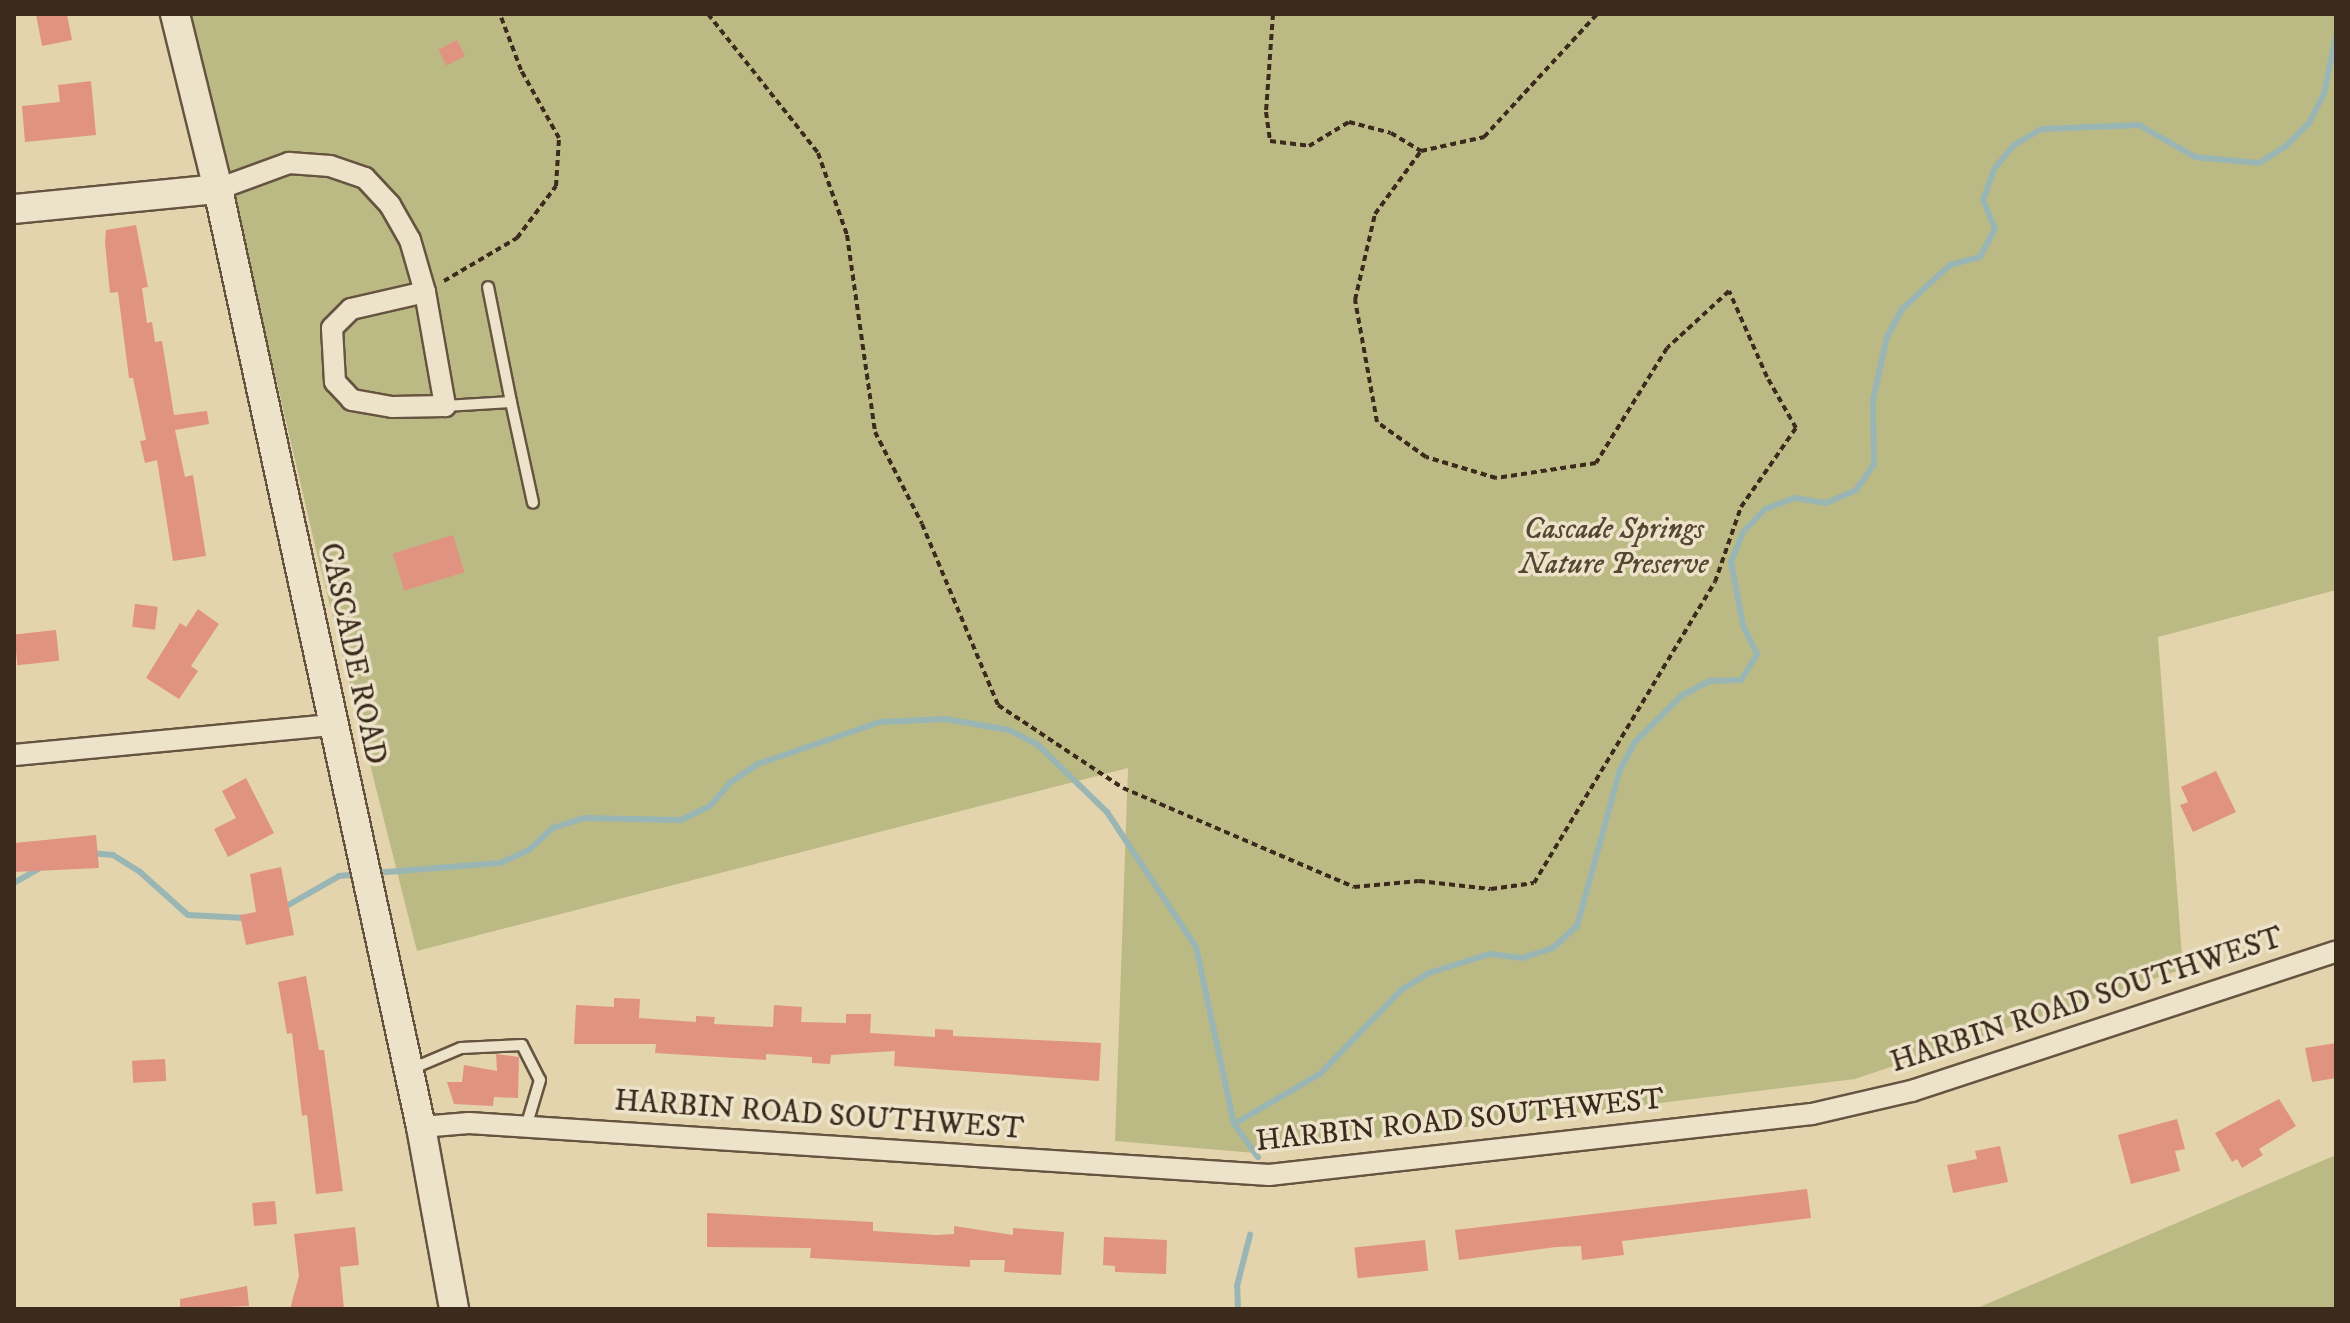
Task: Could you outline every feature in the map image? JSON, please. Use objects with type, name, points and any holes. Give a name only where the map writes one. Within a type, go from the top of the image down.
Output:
[{"type":"main road","name":"CASCADE ROAD","points":[[175,14],[218,189],[409,1070],[454,1309]]},
{"type":"main road","points":[[14,209],[218,189]]},
{"type":"street","points":[[218,189],[289,163],[330,166],[365,178],[390,205],[410,240],[425,292],[445,406],[392,407],[352,400],[335,382],[330,356],[332,328],[351,309],[425,292]]},
{"type":"street","points":[[14,755],[332,725]]},
{"type":"street","name":"HARBIN ROAD SOUTHWEST","points":[[421,1127],[526,1127],[1269,1175],[1812,1114],[1912,1091],[2336,952]]},
{"type":"lane","points":[[488,287],[533,503]]},
{"type":"lane","points":[[445,406],[511,402]]},
{"type":"lane","points":[[409,1070],[461,1048],[522,1045],[540,1080],[526,1127]]},
{"type":"path","points":[[425,292],[517,238],[556,186],[559,138],[521,70],[500,14]]},
{"type":"path","points":[[708,14],[818,153],[847,235],[875,432],[922,524],[998,705],[1123,788],[1354,887],[1419,881],[1491,889],[1534,883],[1715,582],[1741,507],[1796,428],[1767,377],[1729,291],[1667,348],[1596,463],[1496,478],[1426,457],[1377,422],[1355,300],[1375,214],[1421,151],[1484,137],[1597,14]]},
{"type":"path","points":[[1273,14],[1266,112],[1270,141],[1309,146],[1349,122],[1391,133],[1421,151]]},
{"type":"green space","name":"Cascade Springs Nature Preserve","points":[[191,14],[2336,14],[2336,590],[2158,637],[2183,969],[1855,1079],[1255,1153],[1115,1141],[1128,768],[417,951],[316,550]]},
{"type":"green space","points":[[2336,1155],[2336,1309],[1975,1309]]},
{"type":"building","points":[[36,14],[67,14],[72,40],[42,46]]},
{"type":"building","points":[[457,40],[465,56],[446,66],[438,50]]},
{"type":"building","points":[[91,81],[96,135],[25,142],[22,106],[60,102],[58,85]]},
{"type":"building","points":[[136,225],[148,287],[142,288],[147,323],[152,322],[155,342],[162,341],[174,415],[207,411],[209,424],[175,430],[185,477],[193,475],[206,556],[173,561],[157,460],[145,463],[140,441],[146,440],[133,378],[129,378],[118,292],[110,293],[105,243],[106,230]]},
{"type":"building","points":[[453,535],[464,572],[404,591],[393,553]]},
{"type":"building","points":[[135,604],[158,607],[155,630],[132,627]]},
{"type":"building","points":[[198,609],[219,624],[191,666],[198,671],[179,699],[146,678],[180,623],[186,627]]},
{"type":"building","points":[[56,630],[59,661],[17,665],[14,634]]},
{"type":"building","points":[[2216,771],[2236,812],[2193,832],[2180,805],[2188,802],[2181,787]]},
{"type":"building","points":[[246,778],[274,833],[228,857],[214,829],[236,818],[222,791]]},
{"type":"building","points":[[96,835],[99,868],[14,872],[14,843]]},
{"type":"building","points":[[281,867],[294,935],[246,945],[240,915],[256,912],[250,874]]},
{"type":"building","points":[[306,976],[319,1050],[324,1050],[343,1191],[316,1194],[307,1115],[302,1116],[292,1033],[287,1034],[278,982]]},
{"type":"building","points":[[614,998],[640,999],[639,1018],[696,1022],[696,1016],[715,1017],[714,1024],[773,1027],[774,1005],[802,1007],[801,1022],[846,1023],[846,1014],[871,1014],[870,1033],[935,1037],[935,1029],[953,1030],[953,1036],[1101,1043],[1099,1081],[894,1066],[895,1051],[831,1055],[830,1064],[812,1063],[812,1057],[766,1054],[766,1060],[655,1053],[656,1044],[574,1044],[576,1005],[614,1007]]},
{"type":"building","points":[[2336,1043],[2336,1078],[2312,1082],[2305,1048]]},
{"type":"building","points":[[496,1054],[519,1057],[518,1098],[494,1097],[493,1106],[454,1104],[447,1082],[462,1082],[464,1065],[497,1071]]},
{"type":"building","points":[[165,1059],[166,1081],[133,1083],[132,1061]]},
{"type":"building","points":[[2279,1099],[2296,1126],[2259,1149],[2263,1155],[2242,1168],[2237,1159],[2232,1162],[2215,1133]]},
{"type":"building","points":[[2177,1119],[2185,1149],[2175,1151],[2180,1171],[2131,1184],[2118,1135]]},
{"type":"building","points":[[2000,1146],[2008,1182],[1953,1193],[1947,1165],[1977,1159],[1975,1151]]},
{"type":"building","points":[[1807,1189],[1811,1218],[1622,1241],[1624,1255],[1582,1260],[1581,1246],[1459,1260],[1455,1230]]},
{"type":"building","points":[[275,1201],[277,1224],[254,1226],[252,1203]]},
{"type":"building","points":[[707,1213],[873,1222],[873,1231],[936,1235],[954,1234],[954,1226],[1013,1235],[1013,1228],[1064,1232],[1061,1275],[1004,1272],[1005,1260],[970,1260],[970,1267],[810,1258],[811,1248],[707,1247]]},
{"type":"building","points":[[355,1227],[359,1265],[340,1267],[344,1309],[290,1309],[299,1276],[294,1234]]},
{"type":"building","points":[[1104,1237],[1167,1240],[1166,1274],[1115,1272],[1115,1266],[1103,1265]]},
{"type":"building","points":[[1425,1240],[1428,1271],[1358,1278],[1354,1247]]},
{"type":"building","points":[[247,1286],[249,1306],[180,1309],[180,1299]]},
{"type":"waterway","points":[[1234,1124],[1320,1074],[1401,990],[1429,973],[1490,954],[1522,958],[1553,948],[1577,926],[1620,770],[1635,742],[1681,696],[1709,681],[1741,680],[1757,654],[1743,625],[1731,562],[1743,532],[1765,509],[1795,498],[1826,503],[1856,490],[1874,464],[1873,400],[1887,337],[1902,309],[1950,265],[1980,257],[1995,229],[1983,200],[1994,169],[2014,145],[2042,129],[2139,125],[2195,157],[2259,163],[2286,146],[2309,123],[2324,94],[2336,35]]},
{"type":"waterway","points":[[374,873],[500,863],[529,850],[553,828],[584,818],[681,820],[710,806],[731,782],[758,764],[880,722],[945,719],[1009,730],[1037,744],[1107,812],[1196,947],[1234,1124],[1258,1157]]},
{"type":"waterway","points":[[90,853],[113,855],[140,872],[188,915],[245,918]]},
{"type":"waterway","points":[[14,883],[42,867]]},
{"type":"waterway","points":[[283,908],[339,876],[359,874]]},
{"type":"waterway","points":[[1238,1309],[1237,1286],[1250,1235]]}]
